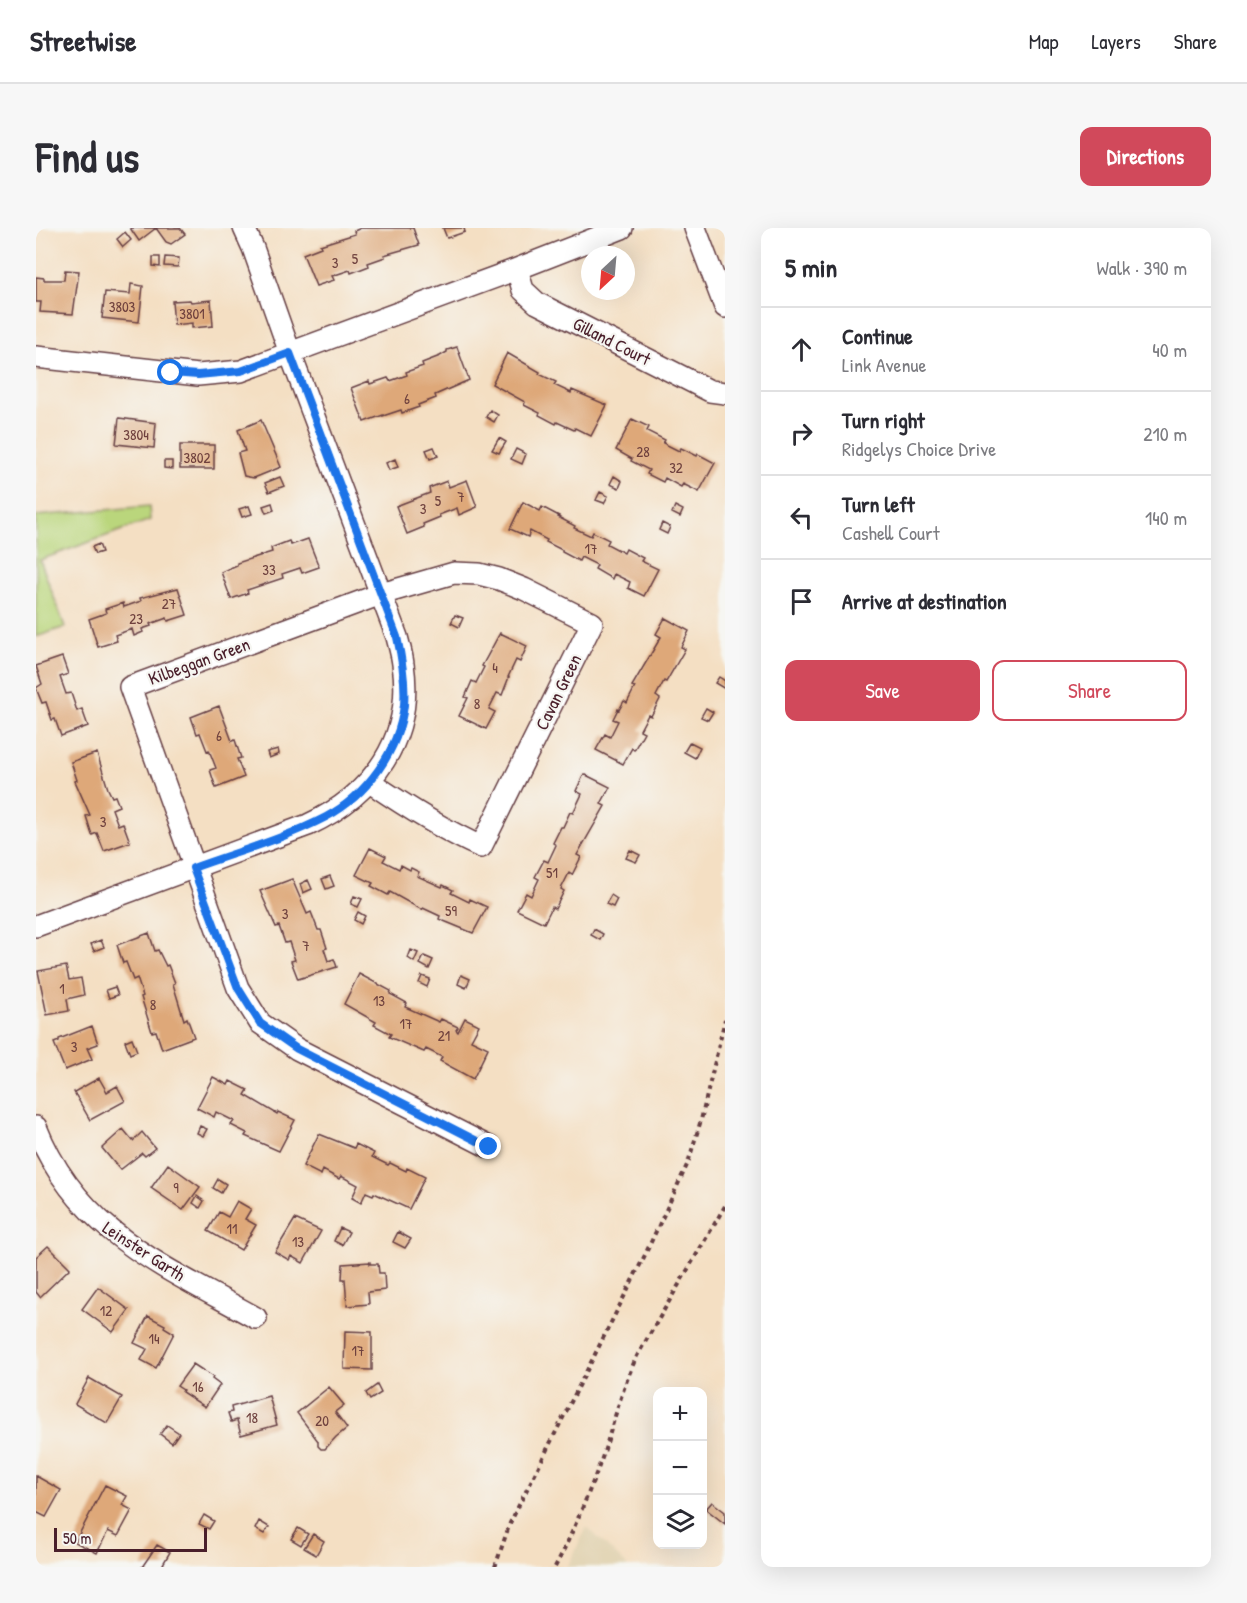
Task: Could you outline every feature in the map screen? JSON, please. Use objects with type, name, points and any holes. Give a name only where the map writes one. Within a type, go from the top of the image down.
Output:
[{"type":"street","points":[[36,926],[327,817],[356,796],[370,782],[396,737],[404,707],[403,663],[397,637],[290,353],[254,248],[244,228]]},
{"type":"street","points":[[36,357],[198,375],[241,371],[622,228]]},
{"type":"street","points":[[694,228],[725,307]]},
{"type":"street","name":"Gilland Court","points":[[517,269],[523,290],[537,303],[710,391],[725,393]]},
{"type":"street","name":"Cavan Green","points":[[370,782],[409,809],[481,847],[592,623],[524,589],[500,579],[479,574],[454,573],[381,594]]},
{"type":"street","name":"Kilbeggan Green","points":[[193,868],[130,687],[381,594]]},
{"type":"street","points":[[193,868],[238,988],[260,1023],[305,1054],[489,1147]]},
{"type":"street","name":"Leinster Garth","points":[[36,1127],[57,1171],[96,1219],[153,1261],[256,1318]]},
{"type":"path","points":[[495,1567],[510,1523],[644,1257],[688,1163],[701,1120],[725,1018]]},
{"type":"path","points":[[555,1567],[576,1526],[633,1364],[725,1206]]},
{"type":"shaded area","points":[[587,1527],[628,1567],[567,1567]]},
{"type":"green space","points":[[149,506],[150,520],[40,560],[65,627],[36,637],[36,516]]},
{"type":"building","points":[[130,228],[156,228],[139,241]]},
{"type":"building","points":[[156,228],[180,228],[185,234],[171,244],[166,242]]},
{"type":"building","points":[[361,228],[413,228],[419,245],[384,255],[385,257],[368,263],[369,266],[351,273],[350,270],[332,276],[334,280],[316,286],[303,254],[321,247],[320,245],[355,234],[354,231]]},
{"type":"building","points":[[443,228],[464,228],[465,232],[447,238]]},
{"type":"building","points":[[125,232],[131,240],[123,247],[117,239]]},
{"type":"building","points":[[153,257],[160,257],[160,267],[153,266]]},
{"type":"building","points":[[165,257],[179,258],[178,267],[164,266]]},
{"type":"building","points":[[65,270],[79,271],[73,314],[40,312],[41,302],[36,302],[36,277],[44,278],[44,280],[64,280]]},
{"type":"building","points":[[131,284],[143,286],[139,322],[102,318],[105,292],[130,294]]},
{"type":"building","points":[[190,300],[191,302],[211,300],[213,326],[192,328],[192,323],[174,325],[172,301]]},
{"type":"building","points":[[457,347],[469,380],[435,395],[436,398],[418,405],[419,407],[402,413],[401,410],[364,422],[351,388],[369,381],[370,384],[388,378],[390,381],[407,375],[406,372],[423,366],[422,363]]},
{"type":"building","points":[[507,353],[556,382],[554,385],[607,405],[591,436],[575,428],[574,430],[557,422],[556,424],[524,405],[525,402],[492,384]]},
{"type":"building","points":[[490,410],[498,415],[494,422],[486,417]]},
{"type":"building","points":[[119,418],[156,423],[154,448],[116,444]]},
{"type":"building","points":[[632,419],[649,427],[647,431],[665,440],[663,443],[679,451],[681,448],[697,456],[698,454],[715,463],[699,492],[683,484],[681,487],[665,478],[663,482],[647,474],[649,470],[616,450]]},
{"type":"building","points":[[261,420],[281,467],[254,478],[244,476],[238,453],[245,451],[238,430]]},
{"type":"building","points":[[499,438],[506,442],[499,453],[492,450]]},
{"type":"building","points":[[180,445],[214,445],[214,469],[180,469]]},
{"type":"building","points":[[434,447],[438,456],[430,459],[426,450]]},
{"type":"building","points":[[516,449],[526,454],[522,464],[511,459]]},
{"type":"building","points":[[395,459],[398,467],[389,470],[386,463]]},
{"type":"building","points":[[164,461],[172,461],[172,469],[164,468]]},
{"type":"building","points":[[614,476],[622,481],[619,488],[610,484]]},
{"type":"building","points":[[280,477],[284,486],[269,492],[265,483]]},
{"type":"building","points":[[467,480],[477,507],[459,515],[457,508],[439,515],[440,517],[423,524],[424,527],[407,534],[396,506],[430,493],[429,488],[447,481],[449,487]]},
{"type":"building","points":[[600,492],[608,496],[604,503],[596,500]]},
{"type":"building","points":[[523,502],[540,511],[542,507],[591,536],[593,532],[609,540],[607,544],[624,553],[626,549],[643,558],[641,561],[658,569],[644,596],[628,588],[630,582],[614,574],[612,579],[595,569],[597,565],[581,557],[579,561],[530,531],[528,537],[510,529]]},
{"type":"building","points":[[272,503],[274,510],[266,513],[263,506]]},
{"type":"building","points":[[249,506],[252,514],[242,517],[239,509]]},
{"type":"building","points":[[675,506],[683,510],[680,517],[672,513]]},
{"type":"building","points":[[662,523],[670,527],[667,534],[659,530]]},
{"type":"building","points":[[308,539],[319,567],[302,573],[300,568],[282,574],[283,578],[247,590],[248,593],[231,599],[221,572],[237,563],[272,552],[271,548],[289,541],[291,545]]},
{"type":"building","points":[[99,544],[102,552],[95,554],[92,547]]},
{"type":"building","points":[[178,588],[187,615],[168,621],[167,618],[150,624],[151,626],[142,629],[143,632],[134,636],[132,629],[115,635],[117,641],[98,647],[89,619],[106,613],[105,609],[123,603],[124,607],[141,601],[140,598]]},
{"type":"building","points":[[455,615],[463,618],[459,627],[451,623]]},
{"type":"building","points":[[665,618],[689,631],[681,647],[685,649],[656,696],[660,699],[640,730],[644,732],[623,764],[596,750],[605,734],[610,737],[618,721],[613,719],[624,701],[627,703],[635,687],[632,686],[661,637],[656,634]]},
{"type":"building","points":[[500,633],[527,646],[520,662],[516,660],[502,695],[497,693],[489,709],[495,712],[486,729],[459,716],[468,698],[465,697],[472,681],[476,683],[484,667],[482,666]]},
{"type":"building","points":[[62,657],[68,674],[60,677],[66,694],[71,693],[77,711],[82,709],[88,726],[61,736],[55,719],[52,720],[46,702],[42,703],[36,688],[42,684],[36,666]]},
{"type":"building","points":[[719,677],[725,681],[725,689],[715,683]]},
{"type":"building","points":[[219,706],[232,741],[235,740],[241,758],[237,759],[244,777],[216,788],[210,770],[216,768],[200,733],[197,734],[191,717]]},
{"type":"building","points":[[706,708],[713,712],[708,720],[701,717]]},
{"type":"building","points":[[690,742],[700,747],[695,758],[684,752]]},
{"type":"building","points":[[278,749],[279,754],[269,758],[267,752]]},
{"type":"building","points":[[97,753],[108,789],[112,797],[115,796],[119,806],[112,809],[118,825],[123,823],[130,842],[104,851],[97,833],[92,835],[86,816],[90,815],[75,781],[77,780],[71,762]]},
{"type":"building","points":[[584,774],[610,787],[601,804],[605,806],[577,855],[581,857],[572,875],[569,873],[561,889],[564,891],[555,909],[552,907],[544,923],[517,910],[526,893],[531,896],[539,879],[535,877],[544,860],[548,862],[556,845],[553,843],[561,827],[570,812],[573,813],[582,794],[576,791]]},
{"type":"building","points":[[370,848],[386,856],[383,861],[399,869],[401,865],[410,870],[411,868],[419,872],[417,876],[453,890],[451,893],[469,902],[470,899],[487,907],[473,933],[439,919],[440,916],[423,908],[422,910],[390,892],[388,895],[371,886],[373,883],[356,875]]},
{"type":"building","points":[[630,850],[640,855],[636,862],[626,858]]},
{"type":"building","points":[[330,876],[334,886],[326,889],[322,879]]},
{"type":"building","points":[[292,879],[307,914],[311,912],[318,930],[321,930],[327,948],[324,949],[328,961],[334,959],[337,967],[298,979],[291,961],[295,960],[289,942],[285,943],[279,926],[276,927],[260,891]]},
{"type":"building","points":[[308,880],[312,889],[303,893],[300,884]]},
{"type":"building","points":[[611,895],[617,899],[613,907],[606,904]]},
{"type":"building","points":[[354,896],[362,899],[358,907],[351,904]]},
{"type":"building","points":[[358,912],[365,916],[361,924],[354,920]]},
{"type":"building","points":[[594,929],[603,934],[600,940],[591,935]]},
{"type":"building","points":[[149,933],[155,951],[158,950],[166,966],[168,965],[184,1020],[187,1018],[194,1037],[162,1049],[156,1031],[152,1032],[137,978],[133,980],[126,962],[123,963],[117,945]]},
{"type":"building","points":[[101,940],[104,947],[94,951],[91,944]]},
{"type":"building","points":[[411,950],[418,953],[414,962],[408,958]]},
{"type":"building","points":[[424,956],[433,960],[429,969],[420,964]]},
{"type":"building","points":[[66,966],[69,980],[81,978],[84,995],[67,999],[69,1011],[47,1015],[38,971]]},
{"type":"building","points":[[359,974],[391,991],[390,994],[407,1003],[405,1007],[439,1022],[441,1019],[458,1027],[456,1030],[458,1032],[465,1018],[479,1025],[471,1040],[488,1048],[473,1079],[440,1061],[442,1057],[426,1049],[424,1052],[389,1037],[391,1034],[374,1025],[376,1022],[344,1004]]},
{"type":"building","points":[[461,975],[470,979],[466,988],[458,984]]},
{"type":"building","points":[[422,976],[430,979],[427,987],[419,983]]},
{"type":"building","points":[[115,987],[118,995],[109,998],[106,990]]},
{"type":"building","points":[[92,1026],[98,1044],[87,1048],[92,1059],[65,1070],[54,1043]]},
{"type":"building","points":[[132,1038],[137,1051],[130,1054],[125,1041]]},
{"type":"building","points":[[213,1077],[228,1085],[230,1081],[248,1090],[245,1095],[277,1114],[278,1112],[295,1120],[279,1151],[245,1136],[247,1133],[231,1125],[234,1121],[216,1112],[214,1117],[197,1108]]},
{"type":"building","points":[[99,1078],[107,1092],[117,1086],[125,1101],[90,1120],[74,1092]]},
{"type":"building","points":[[200,1126],[207,1129],[203,1136],[197,1133]]},
{"type":"building","points":[[123,1129],[133,1141],[142,1132],[155,1148],[145,1156],[142,1153],[120,1170],[102,1148]]},
{"type":"building","points":[[319,1134],[354,1148],[356,1144],[374,1153],[372,1157],[388,1165],[390,1163],[406,1171],[407,1168],[425,1177],[409,1209],[374,1193],[373,1195],[366,1192],[361,1203],[352,1198],[358,1185],[341,1176],[339,1179],[323,1170],[321,1175],[303,1166]]},
{"type":"building","points":[[168,1164],[200,1187],[183,1210],[151,1188]]},
{"type":"building","points":[[218,1179],[226,1184],[221,1193],[213,1188]]},
{"type":"building","points":[[197,1196],[204,1201],[200,1208],[193,1203]]},
{"type":"building","points":[[237,1201],[251,1209],[245,1219],[256,1225],[241,1250],[208,1231],[219,1212],[228,1217]]},
{"type":"building","points":[[295,1219],[321,1231],[303,1263],[291,1256],[289,1260],[275,1252]]},
{"type":"building","points":[[340,1228],[349,1232],[342,1245],[334,1241]]},
{"type":"building","points":[[398,1232],[411,1239],[405,1248],[393,1242]]},
{"type":"building","points":[[48,1246],[70,1268],[40,1297],[36,1292],[36,1257]]},
{"type":"building","points":[[370,1262],[370,1264],[378,1264],[379,1273],[384,1273],[385,1290],[368,1292],[369,1304],[347,1306],[345,1279],[342,1279],[343,1264]]},
{"type":"building","points":[[98,1287],[129,1310],[113,1332],[82,1309]]},
{"type":"building","points":[[148,1316],[174,1333],[156,1368],[141,1360],[147,1349],[134,1343]]},
{"type":"building","points":[[345,1331],[372,1332],[372,1370],[344,1369]]},
{"type":"building","points":[[193,1364],[213,1377],[212,1379],[220,1385],[205,1407],[182,1392],[183,1390],[177,1386]]},
{"type":"building","points":[[89,1378],[122,1397],[107,1423],[75,1404]]},
{"type":"building","points":[[377,1385],[381,1393],[370,1400],[366,1393]]},
{"type":"building","points":[[329,1387],[344,1405],[335,1412],[347,1428],[325,1449],[321,1449],[318,1441],[297,1413]]},
{"type":"building","points":[[269,1396],[277,1425],[241,1435],[237,1420],[231,1422],[228,1413],[232,1412],[231,1407]]},
{"type":"building","points":[[167,1425],[179,1433],[172,1443],[160,1434]]},
{"type":"building","points":[[36,1476],[61,1490],[46,1517],[36,1512]]},
{"type":"building","points":[[105,1485],[127,1496],[122,1505],[132,1510],[118,1536],[108,1531],[97,1553],[75,1542]]},
{"type":"building","points":[[712,1502],[725,1512],[725,1524],[707,1510]]},
{"type":"building","points":[[204,1515],[214,1521],[209,1529],[199,1524]]},
{"type":"building","points":[[259,1521],[269,1527],[264,1534],[255,1529]]},
{"type":"building","points":[[298,1528],[308,1534],[301,1545],[291,1539]]},
{"type":"building","points":[[313,1534],[324,1541],[316,1555],[304,1548]]},
{"type":"building","points":[[157,1545],[170,1552],[163,1564],[167,1567],[142,1567]]},
{"type":"route","points":[[171,373],[198,375],[241,371],[290,353],[397,637],[403,663],[404,707],[396,737],[370,782],[356,796],[327,817],[193,868],[238,988],[260,1023],[297,1049],[489,1147]]}]
